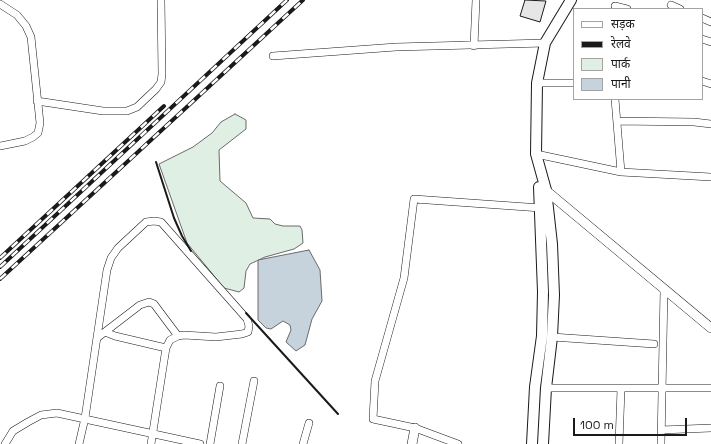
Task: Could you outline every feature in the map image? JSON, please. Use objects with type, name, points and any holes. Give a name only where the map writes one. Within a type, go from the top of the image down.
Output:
[{"type":"main road","points":[[543,444],[546,388],[552,337],[552,244],[540,169],[536,154],[537,83],[545,43],[571,0]]},
{"type":"main road","points":[[532,444],[535,387],[542,336],[541,208],[543,188]]},
{"type":"street","points":[[38,101],[110,112],[127,111],[137,107],[156,89],[161,82],[161,0]]},
{"type":"street","points":[[474,46],[476,0]]},
{"type":"street","points":[[0,4],[17,15],[26,26],[30,37],[40,123],[38,133],[24,141],[0,146]]},
{"type":"street","points":[[615,6],[622,8]]},
{"type":"street","points":[[273,56],[396,47],[545,43]]},
{"type":"street","points":[[537,83],[573,83]]},
{"type":"street","points":[[615,100],[621,172]]},
{"type":"street","points":[[617,121],[694,122],[711,124]]},
{"type":"street","points":[[536,154],[621,172],[711,177]]},
{"type":"street","points":[[543,188],[711,328]]},
{"type":"street","points":[[458,444],[415,428],[373,419],[375,381],[404,278],[414,199],[541,208]]},
{"type":"street","points":[[79,444],[85,418],[107,270],[111,258],[118,248],[146,222],[154,221],[161,222],[247,319],[249,326],[248,332],[229,337],[178,336],[170,340],[166,348],[151,444]]},
{"type":"street","points":[[661,444],[664,290]]},
{"type":"street","points":[[97,338],[140,305],[150,302],[154,304],[178,336]]},
{"type":"street","points":[[105,332],[115,336],[166,348]]},
{"type":"street","points":[[552,337],[654,344]]},
{"type":"street","points":[[242,444],[254,381]]},
{"type":"street","points":[[210,444],[220,386]]},
{"type":"street","points":[[546,388],[711,388]]},
{"type":"street","points":[[619,444],[621,389]]},
{"type":"street","points":[[5,444],[13,431],[41,415],[57,412],[200,444]]},
{"type":"street","points":[[303,444],[309,424]]},
{"type":"street","points":[[412,444],[415,428]]},
{"type":"street","points":[[661,430],[711,428]]},
{"type":"green space","points":[[235,114],[246,120],[246,129],[219,150],[220,181],[246,203],[253,218],[270,219],[275,224],[283,226],[300,226],[302,230],[303,243],[294,249],[265,257],[250,264],[246,271],[244,288],[239,292],[224,288],[187,243],[159,164],[193,147],[212,133],[221,122]]},
{"type":"water","points":[[309,250],[320,270],[322,301],[312,319],[305,345],[296,351],[286,342],[291,330],[290,325],[283,321],[271,329],[266,328],[258,320],[258,260]]},
{"type":"building","points":[[525,0],[546,1],[540,22],[520,16]]},
{"type":"railway","points":[[0,267],[287,0]]},
{"type":"railway","points":[[0,279],[303,0]]},
{"type":"railway","points":[[0,258],[164,106]]},
{"type":"wall","points":[[156,162],[174,218],[191,251]]},
{"type":"wall","points":[[246,313],[338,414]]}]
